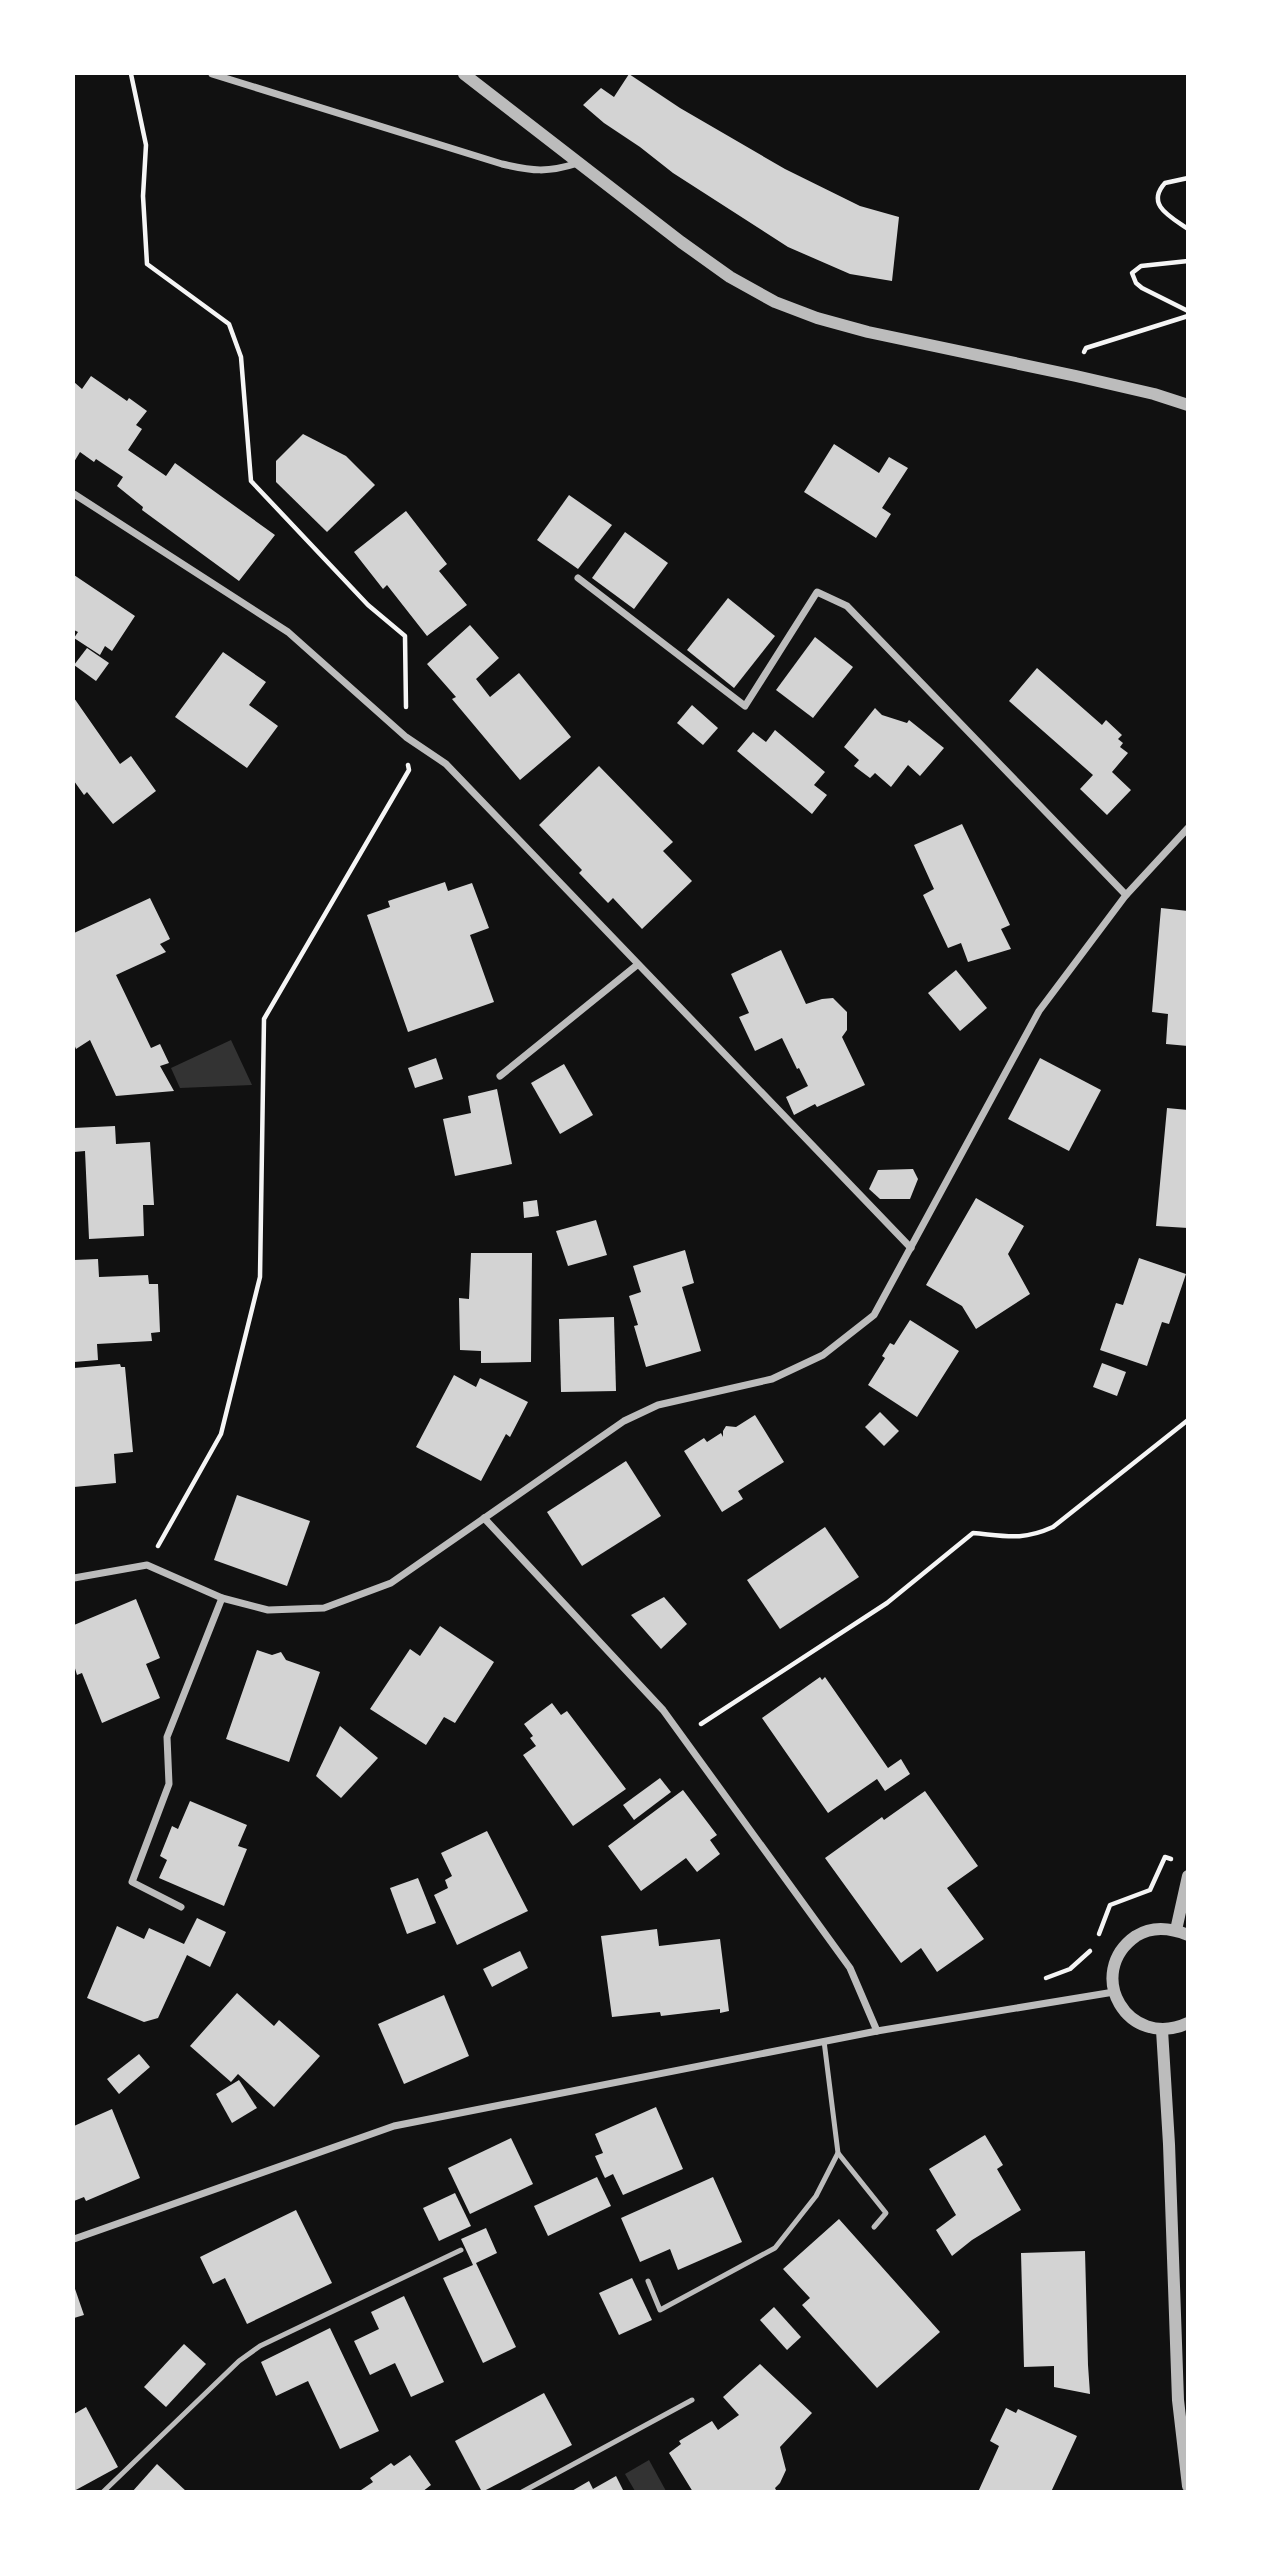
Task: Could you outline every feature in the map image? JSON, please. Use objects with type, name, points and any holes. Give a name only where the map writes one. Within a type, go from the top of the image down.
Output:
[{"type":"street","points":[[212,74],[533,172],[554,171],[578,163]]},
{"type":"street","points":[[464,74],[730,277],[775,302],[817,318],[867,332],[1076,376],[1154,394],[1188,405]]},
{"type":"street","points":[[74,494],[288,632],[406,737],[446,764],[911,1248]]},
{"type":"street","points":[[578,578],[745,706],[817,592],[847,606],[1126,895]]},
{"type":"street","points":[[74,1578],[147,1565],[222,1598],[268,1611],[324,1608],[391,1583],[624,1421],[658,1405],[772,1379],[823,1355],[874,1315],[1039,1011],[1126,895],[1188,828]]},
{"type":"street","points":[[500,1076],[638,965]]},
{"type":"street","points":[[484,1518],[663,1710],[850,1968],[877,2031]]},
{"type":"street","points":[[181,1907],[132,1881],[169,1784],[167,1737],[222,1598]]},
{"type":"street","points":[[1188,1876],[1182,1932],[1159,1928],[1142,1933],[1127,1943],[1117,1958],[1113,1975],[1114,1992],[1121,2007],[1132,2019],[1145,2027],[1161,2029],[1177,2028],[1188,2023]]},
{"type":"street","points":[[74,2239],[394,2126],[824,2040],[1114,1992]]},
{"type":"street","points":[[1161,2029],[1169,2144],[1178,2400],[1188,2486]]},
{"type":"lane","points":[[824,2040],[838,2153],[886,2213],[874,2228]]},
{"type":"lane","points":[[648,2281],[660,2310],[775,2248],[816,2196],[838,2153]]},
{"type":"lane","points":[[103,2491],[239,2361],[260,2346],[461,2250]]},
{"type":"lane","points":[[522,2491],[692,2400]]},
{"type":"path","points":[[131,74],[146,145],[143,196],[147,264],[229,324],[241,357],[251,481],[368,605],[405,636],[409,770],[264,1019],[260,1277],[221,1434],[147,1565]]},
{"type":"path","points":[[1188,178],[1165,183],[1157,197],[1157,205],[1161,210],[1188,229]]},
{"type":"path","points":[[1188,261],[1141,265],[1132,273],[1136,283],[1142,288],[1188,313]]},
{"type":"path","points":[[1076,376],[1086,348],[1188,313]]},
{"type":"path","points":[[682,1737],[887,1603],[973,1533],[1033,1536],[1053,1527],[1188,1420]]},
{"type":"shaded area","points":[[231,1040],[252,1085],[180,1088],[171,1068]]},
{"type":"shaded area","points":[[649,2460],[666,2491],[635,2491],[625,2474]]},
{"type":"building","points":[[629,74],[680,108],[785,169],[860,206],[899,217],[892,281],[850,274],[788,247],[673,173],[583,105],[601,88],[614,97]]},
{"type":"building","points":[[91,376],[127,401],[129,398],[147,411],[136,425],[142,429],[128,450],[166,476],[175,463],[275,535],[239,581],[142,510],[143,507],[117,486],[123,477],[80,452],[74,462],[74,382],[82,389]]},
{"type":"building","points":[[303,434],[346,456],[375,485],[327,532],[276,482],[276,461]]},
{"type":"building","points":[[834,444],[879,473],[889,457],[908,468],[882,508],[891,514],[876,538],[804,492]]},
{"type":"building","points":[[569,495],[612,525],[578,569],[537,540]]},
{"type":"building","points":[[406,511],[447,564],[439,571],[467,605],[427,636],[387,585],[383,589],[354,552]]},
{"type":"building","points":[[625,532],[668,563],[634,609],[592,578]]},
{"type":"building","points":[[74,575],[135,616],[112,651],[105,646],[100,655],[74,638],[78,632],[74,630]]},
{"type":"building","points":[[728,598],[775,636],[734,688],[687,650]]},
{"type":"building","points":[[470,625],[499,658],[476,679],[490,697],[519,673],[571,737],[520,780],[452,699],[456,697],[427,664]]},
{"type":"building","points":[[815,637],[853,667],[813,718],[776,690]]},
{"type":"building","points":[[87,648],[109,663],[96,681],[74,665]]},
{"type":"building","points":[[223,652],[266,682],[249,705],[278,726],[247,768],[175,717]]},
{"type":"building","points":[[1037,668],[1102,725],[1106,720],[1122,735],[1118,739],[1123,743],[1120,747],[1128,753],[1112,772],[1131,790],[1107,815],[1080,789],[1093,775],[1009,701]]},
{"type":"building","points":[[74,698],[120,764],[131,756],[156,791],[113,824],[87,792],[84,795],[74,781]]},
{"type":"building","points":[[692,705],[718,728],[703,745],[677,723]]},
{"type":"building","points":[[875,708],[882,715],[907,723],[909,720],[944,748],[920,776],[908,765],[891,787],[875,773],[870,778],[854,766],[859,760],[844,747]]},
{"type":"building","points":[[775,730],[825,772],[814,785],[827,795],[812,814],[737,751],[753,732],[766,742]]},
{"type":"building","points":[[599,766],[673,842],[663,851],[692,881],[642,929],[613,898],[608,903],[579,873],[582,870],[539,825]]},
{"type":"building","points":[[962,824],[1010,925],[1001,929],[1011,949],[968,962],[961,943],[948,948],[923,895],[934,889],[914,845]]},
{"type":"building","points":[[445,882],[448,891],[472,883],[489,928],[470,935],[494,1002],[408,1032],[367,915],[390,907],[388,901]]},
{"type":"building","points":[[150,898],[170,939],[160,944],[166,952],[116,975],[151,1048],[160,1044],[169,1063],[160,1066],[174,1091],[116,1096],[90,1040],[76,1049],[74,1044],[74,933]]},
{"type":"building","points":[[1161,908],[1188,911],[1188,1046],[1166,1044],[1168,1014],[1152,1012]]},
{"type":"building","points":[[781,950],[806,1004],[833,998],[847,1012],[847,1030],[842,1037],[865,1085],[794,1115],[786,1097],[808,1086],[782,1038],[755,1051],[739,1017],[749,1013],[731,974]]},
{"type":"building","points":[[956,970],[987,1008],[960,1031],[928,993]]},
{"type":"building","points":[[436,1058],[443,1079],[415,1088],[408,1068]]},
{"type":"building","points":[[1040,1058],[1101,1090],[1069,1151],[1008,1119]]},
{"type":"building","points":[[564,1064],[593,1115],[560,1134],[531,1083]]},
{"type":"building","points":[[497,1089],[512,1164],[455,1176],[443,1119],[471,1113],[468,1096]]},
{"type":"building","points":[[1167,1108],[1188,1110],[1188,1228],[1156,1226]]},
{"type":"building","points":[[115,1126],[116,1144],[150,1142],[154,1205],[143,1205],[144,1236],[89,1239],[85,1151],[74,1152],[74,1128]]},
{"type":"building","points":[[913,1169],[918,1179],[910,1199],[880,1199],[869,1189],[878,1170]]},
{"type":"building","points":[[976,1198],[1024,1226],[1008,1254],[1030,1294],[976,1329],[962,1306],[926,1285]]},
{"type":"building","points":[[537,1200],[539,1216],[524,1218],[523,1202]]},
{"type":"building","points":[[596,1220],[607,1255],[568,1266],[556,1231]]},
{"type":"building","points":[[685,1250],[694,1283],[682,1287],[701,1351],[646,1367],[634,1326],[638,1325],[629,1296],[641,1292],[633,1266]]},
{"type":"building","points":[[471,1253],[532,1253],[531,1362],[481,1363],[481,1351],[460,1350],[459,1298],[469,1299]]},
{"type":"building","points":[[1139,1258],[1186,1274],[1169,1324],[1162,1322],[1147,1366],[1100,1350],[1116,1303],[1123,1305]]},
{"type":"building","points":[[98,1259],[99,1277],[148,1275],[149,1284],[158,1284],[160,1332],[151,1333],[152,1341],[97,1344],[98,1360],[74,1362],[74,1260]]},
{"type":"building","points":[[614,1317],[616,1391],[561,1392],[559,1319]]},
{"type":"building","points":[[910,1320],[959,1351],[917,1417],[868,1385],[885,1358],[882,1356],[890,1343],[894,1345]]},
{"type":"building","points":[[1102,1363],[1126,1372],[1117,1396],[1093,1387]]},
{"type":"building","points":[[120,1364],[125,1367],[133,1452],[114,1454],[116,1483],[74,1487],[74,1368]]},
{"type":"building","points":[[454,1375],[476,1387],[480,1378],[528,1402],[510,1437],[506,1434],[481,1481],[416,1447]]},
{"type":"building","points":[[880,1412],[899,1431],[884,1446],[865,1427]]},
{"type":"building","points":[[755,1415],[784,1462],[738,1491],[743,1499],[722,1512],[684,1451],[704,1438],[707,1442],[721,1433],[723,1437],[726,1426],[736,1427]]},
{"type":"building","points":[[626,1461],[661,1516],[582,1566],[547,1512]]},
{"type":"building","points":[[237,1495],[310,1521],[287,1586],[214,1560]]},
{"type":"building","points":[[825,1527],[859,1577],[780,1629],[747,1580]]},
{"type":"building","points":[[664,1597],[687,1624],[661,1649],[631,1615]]},
{"type":"building","points":[[136,1599],[160,1658],[146,1664],[160,1698],[102,1723],[82,1673],[77,1675],[74,1665],[74,1625]]},
{"type":"building","points":[[440,1626],[494,1662],[455,1723],[444,1717],[426,1745],[370,1709],[410,1649],[420,1656]]},
{"type":"building","points":[[257,1650],[272,1655],[281,1652],[286,1660],[320,1672],[289,1762],[226,1739]]},
{"type":"building","points":[[820,1677],[822,1680],[825,1677],[888,1768],[901,1759],[910,1774],[885,1791],[877,1779],[828,1813],[762,1718]]},
{"type":"building","points":[[552,1703],[561,1715],[567,1711],[626,1789],[573,1826],[523,1755],[536,1746],[530,1738],[533,1736],[524,1724]]},
{"type":"building","points":[[340,1726],[378,1758],[341,1798],[316,1776]]},
{"type":"building","points":[[660,1778],[671,1792],[634,1820],[623,1805]]},
{"type":"building","points":[[683,1790],[717,1835],[710,1840],[720,1854],[697,1872],[686,1858],[641,1891],[608,1846]]},
{"type":"building","points":[[925,1791],[978,1866],[947,1888],[984,1939],[937,1972],[921,1948],[901,1963],[825,1858],[882,1817],[884,1820]]},
{"type":"building","points":[[190,1801],[247,1825],[238,1846],[247,1849],[224,1906],[159,1878],[167,1860],[160,1856],[172,1826],[178,1829]]},
{"type":"building","points":[[487,1831],[528,1911],[457,1945],[434,1895],[448,1888],[445,1880],[452,1876],[441,1853]]},
{"type":"building","points":[[418,1878],[436,1923],[407,1934],[390,1888]]},
{"type":"building","points":[[197,1918],[226,1932],[210,1967],[187,1955],[158,2018],[144,2022],[87,1998],[117,1926],[144,1939],[149,1928],[184,1944]]},
{"type":"building","points":[[657,1929],[659,1946],[720,1939],[729,2011],[720,2013],[720,2009],[661,2016],[660,2012],[612,2017],[601,1936]]},
{"type":"building","points":[[520,1951],[528,1968],[492,1987],[483,1969]]},
{"type":"building","points":[[237,1993],[274,2026],[279,2020],[320,2056],[274,2107],[238,2074],[231,2082],[190,2046]]},
{"type":"building","points":[[444,1995],[469,2056],[404,2084],[378,2024]]},
{"type":"building","points":[[139,2054],[150,2067],[119,2094],[107,2079]]},
{"type":"building","points":[[239,2080],[257,2108],[232,2123],[216,2094]]},
{"type":"building","points":[[656,2107],[683,2169],[623,2195],[613,2174],[605,2178],[603,2174],[595,2156],[603,2153],[595,2134]]},
{"type":"building","points":[[112,2109],[140,2178],[86,2201],[84,2197],[74,2201],[74,2126]]},
{"type":"building","points":[[985,2135],[1003,2165],[997,2169],[1021,2210],[972,2240],[952,2256],[936,2230],[956,2215],[929,2169]]},
{"type":"building","points":[[511,2138],[533,2184],[470,2214],[448,2168]]},
{"type":"building","points":[[597,2177],[611,2206],[548,2236],[534,2206]]},
{"type":"building","points":[[713,2177],[742,2242],[678,2270],[670,2249],[640,2262],[621,2218]]},
{"type":"building","points":[[455,2193],[471,2226],[439,2241],[423,2208]]},
{"type":"building","points":[[296,2210],[332,2283],[247,2324],[225,2278],[213,2284],[200,2257]]},
{"type":"building","points":[[839,2219],[940,2332],[877,2388],[802,2305],[810,2298],[783,2269]]},
{"type":"building","points":[[486,2228],[497,2253],[476,2263],[516,2347],[483,2363],[443,2278],[473,2265],[461,2239]]},
{"type":"building","points":[[1085,2251],[1090,2394],[1054,2387],[1054,2366],[1024,2367],[1021,2253]]},
{"type":"building","points":[[632,2278],[652,2320],[619,2335],[599,2293]]},
{"type":"building","points":[[74,2286],[84,2315],[74,2318]]},
{"type":"building","points":[[404,2296],[444,2382],[411,2397],[395,2363],[370,2375],[354,2341],[379,2329],[371,2312]]},
{"type":"building","points":[[774,2307],[801,2337],[787,2350],[760,2320]]},
{"type":"building","points":[[330,2328],[379,2431],[340,2449],[308,2381],[276,2396],[261,2362]]},
{"type":"building","points":[[184,2344],[206,2364],[166,2407],[144,2387]]},
{"type":"building","points":[[760,2364],[812,2413],[780,2447],[786,2470],[775,2488],[777,2492],[693,2492],[669,2453],[681,2444],[679,2441],[712,2421],[718,2430],[739,2415],[723,2397]]},
{"type":"building","points":[[544,2393],[572,2445],[482,2492],[455,2441]]},
{"type":"building","points":[[86,2407],[118,2467],[74,2491],[74,2414]]},
{"type":"building","points":[[1006,2408],[1016,2413],[1018,2409],[1077,2436],[1051,2492],[978,2492],[999,2446],[990,2441]]},
{"type":"building","points":[[410,2455],[431,2485],[422,2492],[358,2492],[373,2482],[370,2478],[391,2463],[394,2466]]},
{"type":"building","points":[[157,2464],[187,2492],[132,2492]]},
{"type":"building","points":[[616,2476],[624,2492],[570,2492],[589,2481],[593,2489]]}]
